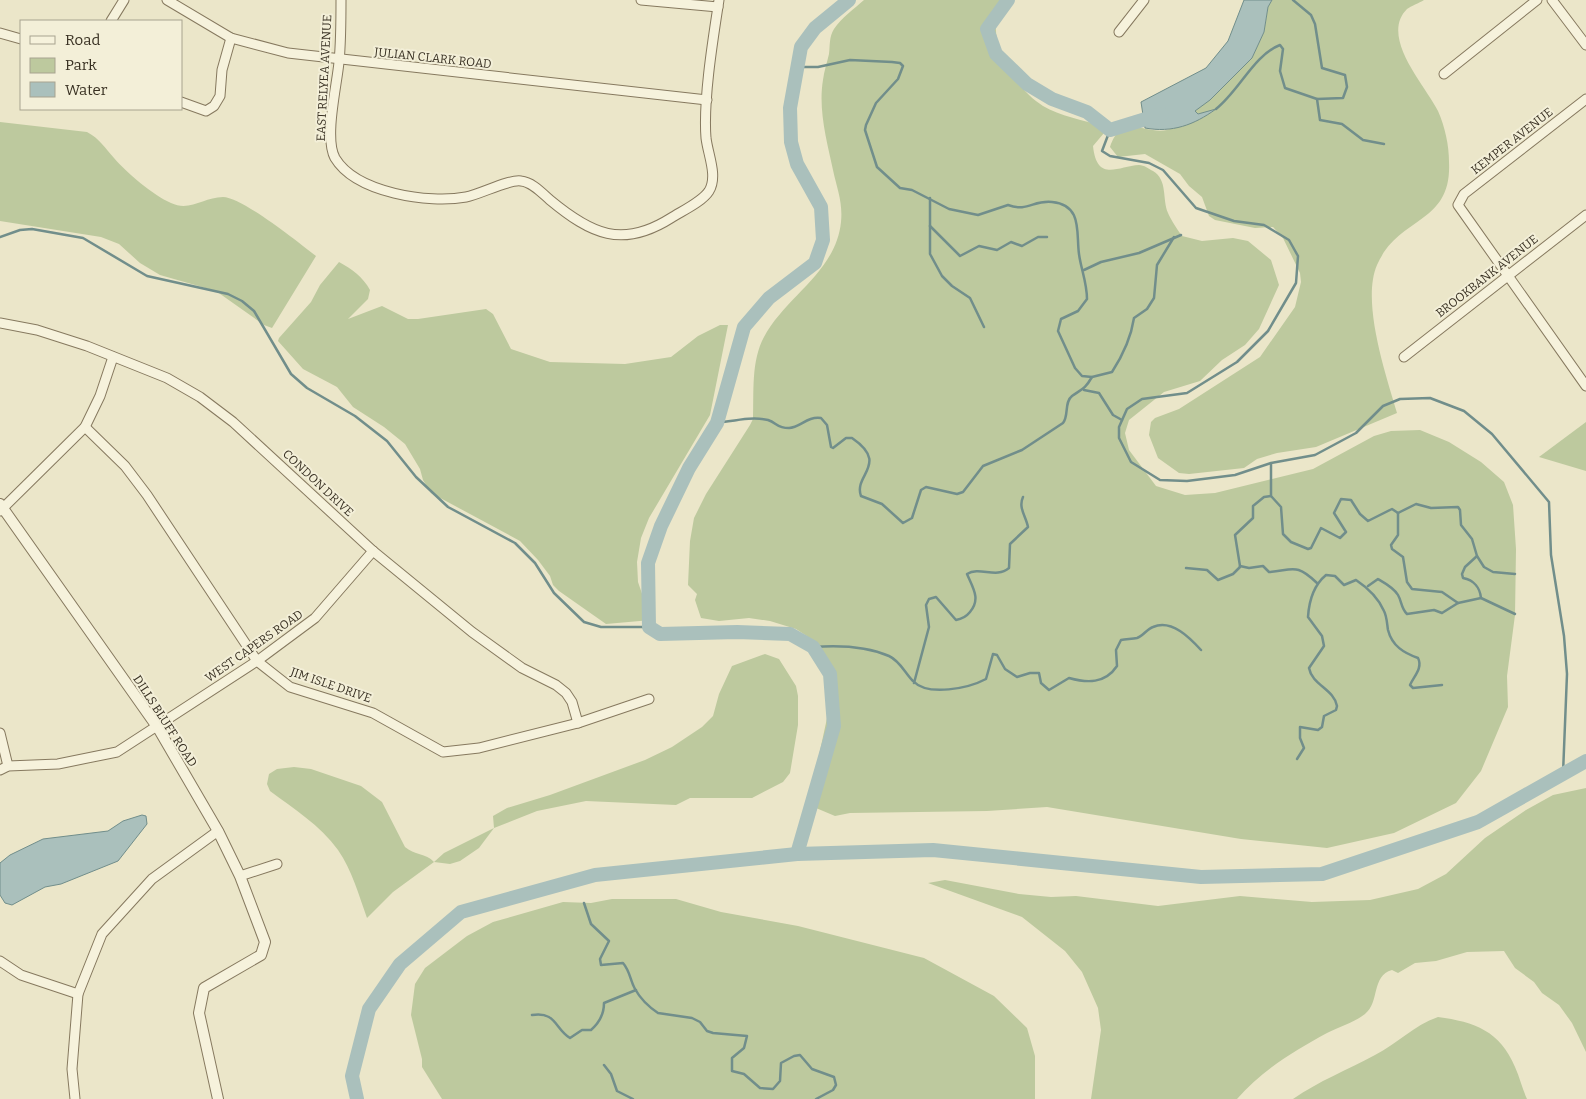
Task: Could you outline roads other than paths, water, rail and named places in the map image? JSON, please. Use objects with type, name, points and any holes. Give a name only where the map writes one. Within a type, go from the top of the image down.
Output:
[{"type":"street","points":[[112,20],[124,0]]},
{"type":"street","name":"EAST RELYEA AVENUE","points":[[341,0],[339,60],[331,139],[335,157],[358,181],[397,194],[440,199],[466,197],[512,181],[523,181],[535,188],[579,223],[599,232],[619,235],[635,234],[659,226],[708,193],[712,184],[706,137],[708,100]]},
{"type":"street","points":[[641,0],[718,3],[708,100]]},
{"type":"street","points":[[1119,32],[1144,0]]},
{"type":"street","points":[[1444,74],[1537,0]]},
{"type":"street","points":[[1552,0],[1586,45]]},
{"type":"street","name":"JULIAN CLARK ROAD","points":[[172,1],[231,38],[288,53],[708,100]]},
{"type":"street","points":[[0,34],[20,39]]},
{"type":"street","points":[[182,102],[206,111],[214,106],[220,96],[222,70],[231,38]]},
{"type":"street","name":"KEMPER AVENUE","points":[[1507,277],[1458,205],[1464,194],[1586,99]]},
{"type":"street","name":"BROOKBANK AVENUE","points":[[1404,357],[1586,215]]},
{"type":"street","points":[[1507,277],[1586,386]]},
{"type":"street","name":"CONDON DRIVE","points":[[0,323],[37,330],[113,357],[167,378],[200,398],[233,422],[373,551],[472,632],[522,668],[556,685],[566,693],[572,702],[578,723]]},
{"type":"street","points":[[1,508],[84,426],[100,396],[113,357]]},
{"type":"street","name":"JIM ISLE DRIVE","points":[[84,426],[125,466],[147,495],[257,661],[290,687],[373,713],[443,752],[479,748],[578,723],[649,698]]},
{"type":"street","name":"DILLS BLUFF ROAD","points":[[1,508],[158,728],[218,831],[240,876],[264,942],[261,955],[204,988],[198,1012],[218,1099]]},
{"type":"street","name":"WEST CAPERS ROAD","points":[[4,768],[58,764],[101,757],[117,752],[158,728],[257,661],[315,618],[373,551]]},
{"type":"street","points":[[0,732],[4,768]]},
{"type":"street","points":[[75,1099],[72,1069],[78,994],[102,934],[152,879],[218,831]]},
{"type":"street","points":[[240,876],[277,864]]},
{"type":"street","points":[[0,961],[21,975],[78,994]]},
{"type":"water","points":[[1244,0],[1272,0],[1268,7],[1264,32],[1252,58],[1210,100],[1195,111],[1198,114],[1216,109],[1182,126],[1164,129],[1145,128],[1141,102],[1206,68],[1228,41]]},
{"type":"water","points":[[142,815],[146,816],[147,824],[118,861],[61,884],[45,887],[12,905],[5,903],[0,895],[0,863],[10,855],[43,839],[108,831],[123,821]]},
{"type":"waterway","points":[[797,854],[834,726],[830,674],[813,647],[790,634],[737,632],[660,634],[649,627],[648,563],[661,526],[689,468],[717,423],[744,327],[769,298],[815,263],[823,240],[821,207],[797,164],[791,142],[790,108],[801,47],[815,28],[849,0]]},
{"type":"waterway","points":[[1008,0],[987,29],[996,54],[1027,84],[1052,99],[1087,112],[1110,130],[1162,114]]},
{"type":"waterway","points":[[1216,109],[1232,93],[1254,65],[1271,50],[1280,45],[1283,49],[1280,71],[1285,88],[1317,99],[1343,98],[1347,87],[1345,75],[1322,68],[1315,24],[1311,15],[1293,0]]},
{"type":"waterway","points":[[797,67],[818,67],[850,60],[892,62],[900,63],[903,66],[898,79],[876,103],[865,130],[877,167],[900,188],[912,190],[949,209],[978,215],[1008,205],[1026,207],[1045,202],[1062,204],[1069,208],[1076,221],[1079,254],[1087,299],[1078,311],[1061,319],[1058,331],[1075,368],[1082,376],[1092,377],[1112,372],[1126,346],[1134,318],[1147,309],[1154,298],[1157,265],[1174,237]]},
{"type":"waterway","points":[[1317,99],[1320,120],[1342,124],[1363,140],[1384,144]]},
{"type":"waterway","points":[[1110,130],[1102,151],[1110,156],[1149,163],[1163,170],[1196,208],[1234,221],[1264,225],[1289,240],[1298,256],[1296,283],[1268,331],[1237,362],[1187,393],[1142,399],[1127,409],[1119,427],[1119,438],[1131,462],[1160,480],[1187,481],[1235,475],[1271,463],[1315,455],[1356,433],[1383,406],[1400,399],[1430,398],[1464,411],[1492,434],[1549,502],[1551,555],[1564,636],[1567,674],[1563,774]]},
{"type":"waterway","points":[[930,198],[930,254],[942,276],[952,286],[970,298],[984,327]]},
{"type":"waterway","points":[[930,226],[960,256],[979,246],[997,250],[1011,242],[1022,246],[1038,237],[1047,237]]},
{"type":"waterway","points":[[0,237],[20,230],[32,229],[83,238],[147,276],[228,294],[242,301],[254,311],[291,374],[307,388],[355,416],[387,441],[416,477],[448,507],[515,543],[535,563],[554,593],[584,622],[601,627],[649,627]]},
{"type":"waterway","points":[[1084,270],[1101,262],[1139,253],[1181,235]]},
{"type":"waterway","points":[[717,423],[756,418],[768,420],[782,427],[789,428],[808,420],[821,418],[827,425],[831,447],[833,448],[846,438],[852,438],[863,447],[868,455],[868,469],[860,489],[861,496],[882,504],[903,523],[912,518],[921,490],[926,487],[957,494],[963,492],[983,466],[1022,450],[1063,423],[1066,417],[1068,402],[1092,377]]},
{"type":"waterway","points":[[1084,390],[1099,393],[1113,415],[1122,420]]},
{"type":"waterway","points":[[1271,464],[1271,496],[1281,507],[1283,534],[1291,542],[1308,549],[1311,548],[1321,528],[1340,538],[1346,532],[1334,513],[1341,499],[1351,500],[1360,514],[1368,521],[1392,509],[1398,513]]},
{"type":"waterway","points":[[1240,566],[1235,535],[1253,518],[1253,506],[1264,497],[1271,496]]},
{"type":"waterway","points":[[914,683],[929,627],[926,605],[929,599],[936,597],[956,620],[964,618],[968,614],[975,603],[975,593],[967,574],[977,571],[993,573],[1009,568],[1010,544],[1028,527],[1021,505],[1023,497]]},
{"type":"waterway","points":[[1398,513],[1416,504],[1431,508],[1458,507],[1461,525],[1472,539],[1477,556],[1484,567],[1493,572],[1515,574]]},
{"type":"waterway","points":[[1398,513],[1398,535],[1391,545],[1392,549],[1403,557],[1407,582],[1412,589],[1442,592],[1458,603]]},
{"type":"waterway","points":[[1477,556],[1465,567],[1462,574],[1463,578],[1476,585],[1481,598]]},
{"type":"waterway","points":[[1240,566],[1249,568],[1263,566],[1269,572],[1290,569],[1299,570],[1317,583]]},
{"type":"waterway","points":[[1186,568],[1207,570],[1218,580],[1233,574],[1240,567]]},
{"type":"waterway","points":[[1297,759],[1304,748],[1300,738],[1300,727],[1318,730],[1322,727],[1324,716],[1336,710],[1337,706],[1332,695],[1314,679],[1309,668],[1324,646],[1322,636],[1308,617],[1313,594],[1318,584],[1326,575],[1335,576],[1344,585],[1356,580],[1376,597],[1385,613],[1392,640],[1403,651],[1418,658],[1419,669],[1410,685],[1413,688],[1442,685]]},
{"type":"waterway","points":[[1368,586],[1378,579],[1389,586],[1398,595],[1407,614],[1434,610],[1442,613],[1458,603],[1481,598],[1515,614]]},
{"type":"waterway","points":[[813,647],[852,647],[871,650],[889,656],[920,686],[938,690],[959,688],[986,679],[993,654],[997,655],[1005,669],[1017,677],[1030,673],[1039,673],[1041,683],[1049,690],[1069,678],[1095,681],[1107,676],[1117,666],[1116,650],[1121,640],[1137,638],[1151,628],[1160,625],[1180,631],[1201,650]]},
{"type":"waterway","points":[[357,1099],[352,1076],[369,1009],[400,964],[461,912],[595,875],[797,854],[933,850],[1201,877],[1322,874],[1478,822],[1586,761]]},
{"type":"waterway","points":[[584,903],[591,924],[609,941],[600,959],[601,965],[623,963],[633,986],[651,1008],[658,1013],[692,1018],[700,1022],[707,1031],[713,1033],[747,1036],[744,1048],[732,1058],[732,1071],[744,1074],[760,1088],[773,1089],[780,1081],[781,1063],[800,1055],[812,1069],[834,1077],[836,1085],[833,1090],[816,1099]]},
{"type":"waterway","points":[[532,1015],[540,1014],[551,1018],[570,1038],[582,1030],[591,1030],[594,1027],[602,1015],[604,1003],[636,990]]},
{"type":"waterway","points":[[604,1065],[611,1074],[617,1091],[633,1099]]}]
